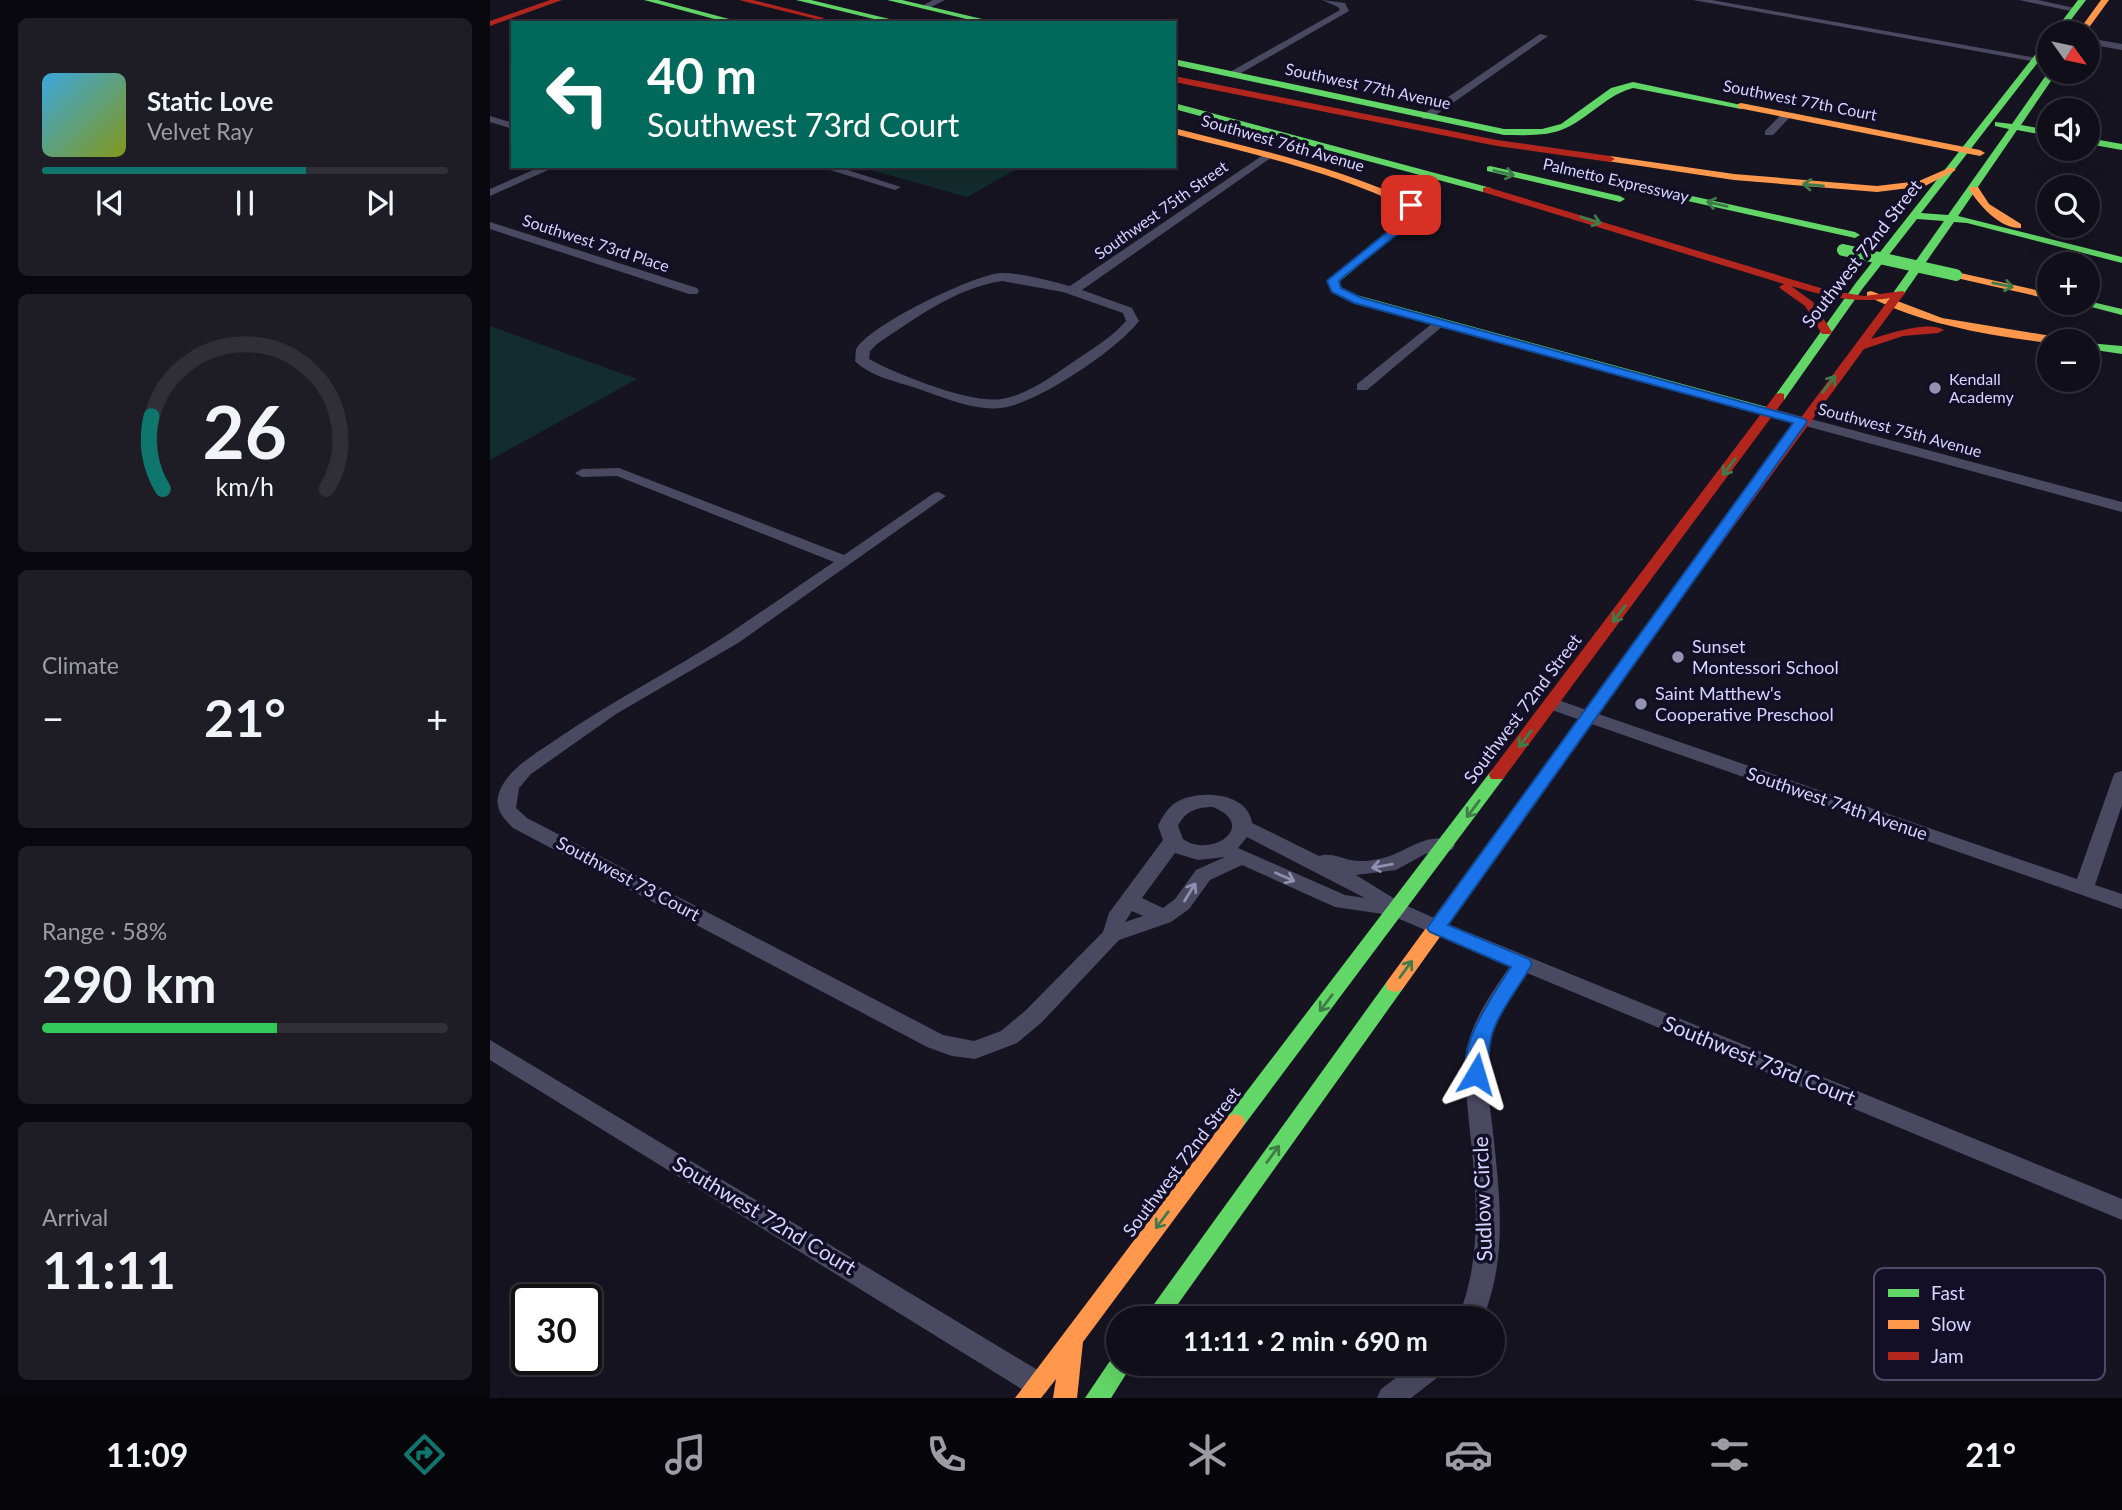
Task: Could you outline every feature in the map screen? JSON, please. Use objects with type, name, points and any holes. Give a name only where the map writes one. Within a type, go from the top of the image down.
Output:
[{"type":"main road","points":[[490,24],[558,0]]},
{"type":"main road","points":[[648,0],[732,21]]},
{"type":"main road","points":[[743,0],[835,21]]},
{"type":"main road","points":[[800,0],[893,21]]},
{"type":"main road","points":[[891,0],[986,21]]},
{"type":"main road","points":[[2090,21],[2105,0]]},
{"type":"main road","points":[[2066,21],[2079,4]]},
{"type":"main road","name":"Southwest 77th Avenue","points":[[1176,62],[1504,132],[1556,129]]},
{"type":"main road","name":"Southwest 72nd Street","points":[[1164,1306],[1588,717],[1770,412],[1854,292],[1966,150],[2037,67]]},
{"type":"main road","points":[[1176,81],[1525,148],[1900,197],[1919,210],[1947,219],[2122,260]]},
{"type":"main road","name":"Palmetto Expressway","points":[[1176,81],[1942,254]]},
{"type":"main road","points":[[1883,302],[1899,293],[1947,219],[1973,189],[2044,84]]},
{"type":"main road","name":"Southwest 77th Court","points":[[1556,129],[1574,120],[1614,89],[1626,85],[1995,156]]},
{"type":"main road","points":[[1176,98],[1389,147]]},
{"type":"main road","points":[[1176,107],[1534,203],[1766,276],[1854,292],[1914,316],[1974,329],[2037,338]]},
{"type":"main road","points":[[1989,122],[2037,131]]},
{"type":"main road","name":"Southwest 76th Avenue","points":[[1176,132],[1270,155],[1383,191],[1401,198],[1412,207],[1413,214],[1406,223],[1333,281],[1336,290],[1345,295]]},
{"type":"main road","points":[[2100,143],[2122,147]]},
{"type":"main road","name":"Palmetto Expressway","points":[[1469,165],[1763,232]]},
{"type":"main road","points":[[1852,189],[1914,185],[1951,170]]},
{"type":"main road","points":[[1973,189],[1985,206],[2002,219],[2071,246]]},
{"type":"main road","points":[[1836,248],[2037,293]]},
{"type":"main road","points":[[1766,276],[1809,304],[1826,332]]},
{"type":"main road","name":"Southwest 75th Avenue","points":[[1345,295],[1770,412]]},
{"type":"main road","name":"Southwest 72nd Street","points":[[1032,1391],[1552,704],[1801,422],[1857,347],[1883,302]]},
{"type":"main road","points":[[2100,307],[2122,312]]},
{"type":"main road","points":[[1857,347],[1902,333],[1974,329]]},
{"type":"main road","points":[[2100,348],[2122,351]]},
{"type":"main road","points":[[1065,1398],[1072,1338]]},
{"type":"main road","points":[[1097,1398],[1113,1376]]},
{"type":"street","points":[[924,7],[942,0]]},
{"type":"street","points":[[1233,74],[1346,9],[1326,0]]},
{"type":"street","points":[[1700,0],[2037,59]]},
{"type":"street","points":[[2023,0],[2079,4]]},
{"type":"street","points":[[1426,117],[1543,36]]},
{"type":"street","points":[[2100,43],[2122,47]]},
{"type":"street","points":[[1769,133],[1787,115]]},
{"type":"street","points":[[490,119],[511,125]]},
{"type":"street","name":"Southwest 75th Street","points":[[1070,292],[1270,155]]},
{"type":"street","points":[[490,192],[547,168]]},
{"type":"street","points":[[829,168],[895,187]]},
{"type":"street","name":"Southwest 73rd Place","points":[[490,225],[693,291]]},
{"type":"street","points":[[1010,278],[1070,292],[1125,309],[1132,318],[1131,324],[1121,335],[1054,381],[1005,403],[990,404],[963,399],[886,374],[862,361],[863,350],[872,341],[952,293],[982,280],[1010,278]]},
{"type":"street","points":[[1362,387],[1439,322]]},
{"type":"street","name":"Southwest 75th Avenue","points":[[1770,412],[2122,507]]},
{"type":"street","points":[[582,473],[619,472],[846,561],[939,496]]},
{"type":"street","name":"Southwest 73 Court","points":[[846,561],[732,639],[610,710],[525,770],[512,782],[506,797],[507,810],[532,829],[935,1041],[975,1050],[1009,1037],[1033,1017],[1112,935],[1164,917],[1182,904],[1203,875],[1241,858]]},
{"type":"street","name":"Southwest 74th Avenue","points":[[1552,704],[2122,902]]},
{"type":"street","points":[[2084,889],[2122,777]]},
{"type":"street","points":[[1214,801],[1232,807],[1243,820],[1243,827],[1237,840],[1223,849],[1195,852],[1173,841],[1168,830],[1170,818],[1185,806],[1195,802],[1214,801]]},
{"type":"street","points":[[1243,827],[1309,858],[1354,868],[1396,863],[1420,848],[1445,845]]},
{"type":"street","name":"Southwest 73 Court","points":[[1112,935],[1116,918],[1173,841]]},
{"type":"street","points":[[1223,849],[1342,902],[1396,909]]},
{"type":"street","points":[[1309,858],[1321,868],[1360,885],[1396,909]]},
{"type":"street","points":[[1130,901],[1164,917]]},
{"type":"street","name":"Southwest 73rd Court","points":[[1396,909],[1522,964],[2122,1210]]},
{"type":"street","name":"Sudlow Circle","points":[[1475,1306],[1480,1296],[1487,1249],[1486,1179],[1476,1074],[1478,1047],[1493,1009],[1522,964]]},
{"type":"street","name":"Southwest 72nd Court","points":[[490,1049],[1032,1391]]},
{"type":"street","points":[[1390,1398],[1420,1376]]},
{"type":"green space","points":[[864,168],[1018,168],[967,197]]},
{"type":"green space","points":[[490,326],[637,379],[490,460]]},
{"type":"traffic: fast","points":[[648,0],[732,21]]},
{"type":"traffic: fast","points":[[800,0],[893,21]]},
{"type":"traffic: fast","points":[[891,0],[986,21]]},
{"type":"traffic: fast","points":[[2066,21],[2082,0]]},
{"type":"traffic: fast","points":[[1780,397],[1859,286],[2037,58]]},
{"type":"traffic: fast","points":[[1176,62],[1504,132],[1542,132],[1564,126],[1614,90],[1633,85],[1741,106]]},
{"type":"traffic: fast","points":[[1899,293],[2045,84]]},
{"type":"traffic: fast","points":[[1176,107],[1487,190]]},
{"type":"traffic: fast","points":[[1998,124],[2037,131]]},
{"type":"traffic: fast","points":[[2100,143],[2122,147]]},
{"type":"traffic: fast","points":[[1490,169],[1620,199]]},
{"type":"traffic: fast","points":[[1597,178],[1855,235]]},
{"type":"traffic: fast","points":[[1914,216],[1967,220],[2122,260]]},
{"type":"traffic: fast","points":[[1408,220],[1333,281],[1336,290],[1345,295],[1770,412]]},
{"type":"traffic: fast","points":[[1843,250],[1956,275]]},
{"type":"traffic: fast","points":[[2100,307],[2122,312]]},
{"type":"traffic: fast","points":[[2100,347],[2122,350]]},
{"type":"traffic: fast","points":[[1235,1122],[1497,775]]},
{"type":"traffic: fast","points":[[1164,1306],[1395,985]]},
{"type":"traffic: fast","points":[[1097,1398],[1113,1376]]},
{"type":"traffic: slow","points":[[2090,21],[2105,0]]},
{"type":"traffic: slow","points":[[1741,106],[1980,153]]},
{"type":"traffic: slow","points":[[1176,132],[1354,180],[1411,205],[1413,214],[1408,220]]},
{"type":"traffic: slow","points":[[1610,159],[1734,177],[1877,189],[1921,184],[1951,170]]},
{"type":"traffic: slow","points":[[1974,189],[1985,206],[2017,226]]},
{"type":"traffic: slow","points":[[1956,275],[2037,293]]},
{"type":"traffic: slow","points":[[1871,294],[1915,314],[1938,321],[2037,338]]},
{"type":"traffic: slow","points":[[1395,985],[1694,571]]},
{"type":"traffic: slow","points":[[1027,1398],[1235,1122]]},
{"type":"traffic: slow","points":[[1065,1398],[1072,1339]]},
{"type":"traffic: jam","points":[[490,24],[558,0]]},
{"type":"traffic: jam","points":[[743,0],[820,18]]},
{"type":"traffic: jam","points":[[1176,79],[1497,143],[1610,159]]},
{"type":"traffic: jam","points":[[1487,190],[1826,293],[1864,299],[1899,293]]},
{"type":"traffic: jam","points":[[1785,287],[1809,304],[1826,332]]},
{"type":"traffic: jam","points":[[1694,571],[1899,293]]},
{"type":"traffic: jam","points":[[1857,347],[1902,333],[1938,330]]},
{"type":"traffic: jam","points":[[1497,775],[1780,397]]},
{"type":"place","name":"Kendall Academy","points":[[1935,388]]},
{"type":"place","name":"Sunset Montessori School","points":[[1678,657]]},
{"type":"place","name":"Saint Matthew's Cooperative Preschool","points":[[1641,704]]},
{"type":"route","points":[[1411,205],[1413,212],[1410,219],[1338,275],[1333,281],[1336,290],[1358,300],[1801,422],[1436,928],[1522,964],[1484,1028],[1478,1047],[1476,1074]]}]
